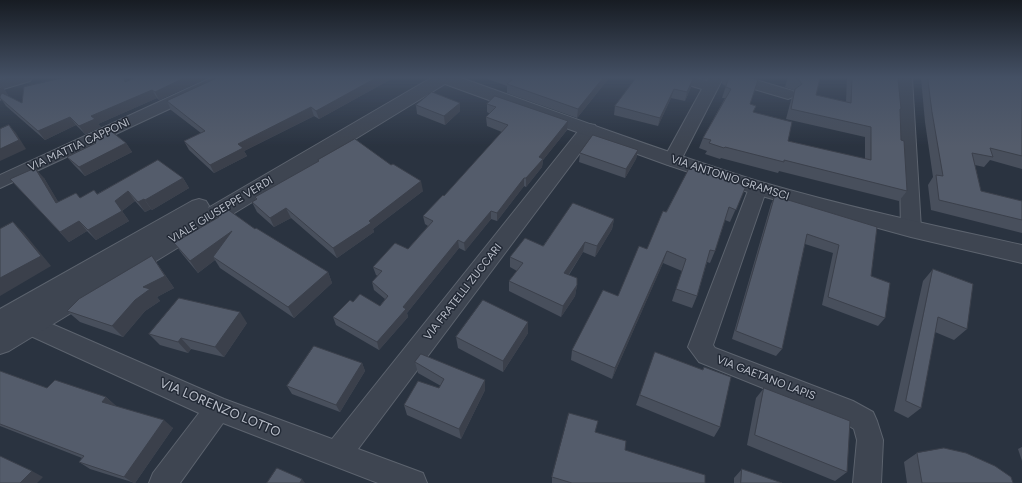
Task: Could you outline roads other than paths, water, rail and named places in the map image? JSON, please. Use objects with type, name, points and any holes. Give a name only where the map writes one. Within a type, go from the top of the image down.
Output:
[{"type":"street","name":"VIA MATTIA CAPPONI","points":[[0,182],[175,101]]},
{"type":"street","name":"VIALE GIUSEPPE VERDI","points":[[0,321],[381,101]]},
{"type":"street","name":"VIALE GIUSEPPE VERDI","points":[[0,342],[406,101]]},
{"type":"street","name":"VIA ANTONIO GRAMSCI","points":[[508,101],[672,160],[758,188],[911,230],[1022,254]]},
{"type":"street","points":[[672,160],[704,101]]},
{"type":"street","points":[[906,101],[911,230]]},
{"type":"street","name":"VIA FRATELLI ZUCCARI","points":[[337,455],[589,129]]},
{"type":"street","name":"VIA GAETANO LAPIS","points":[[758,188],[700,347],[707,355],[844,409],[864,422],[870,440],[867,483]]},
{"type":"street","name":"VIA LORENZO LOTTO","points":[[30,325],[218,409],[413,483]]},
{"type":"street","points":[[163,483],[218,409]]}]
